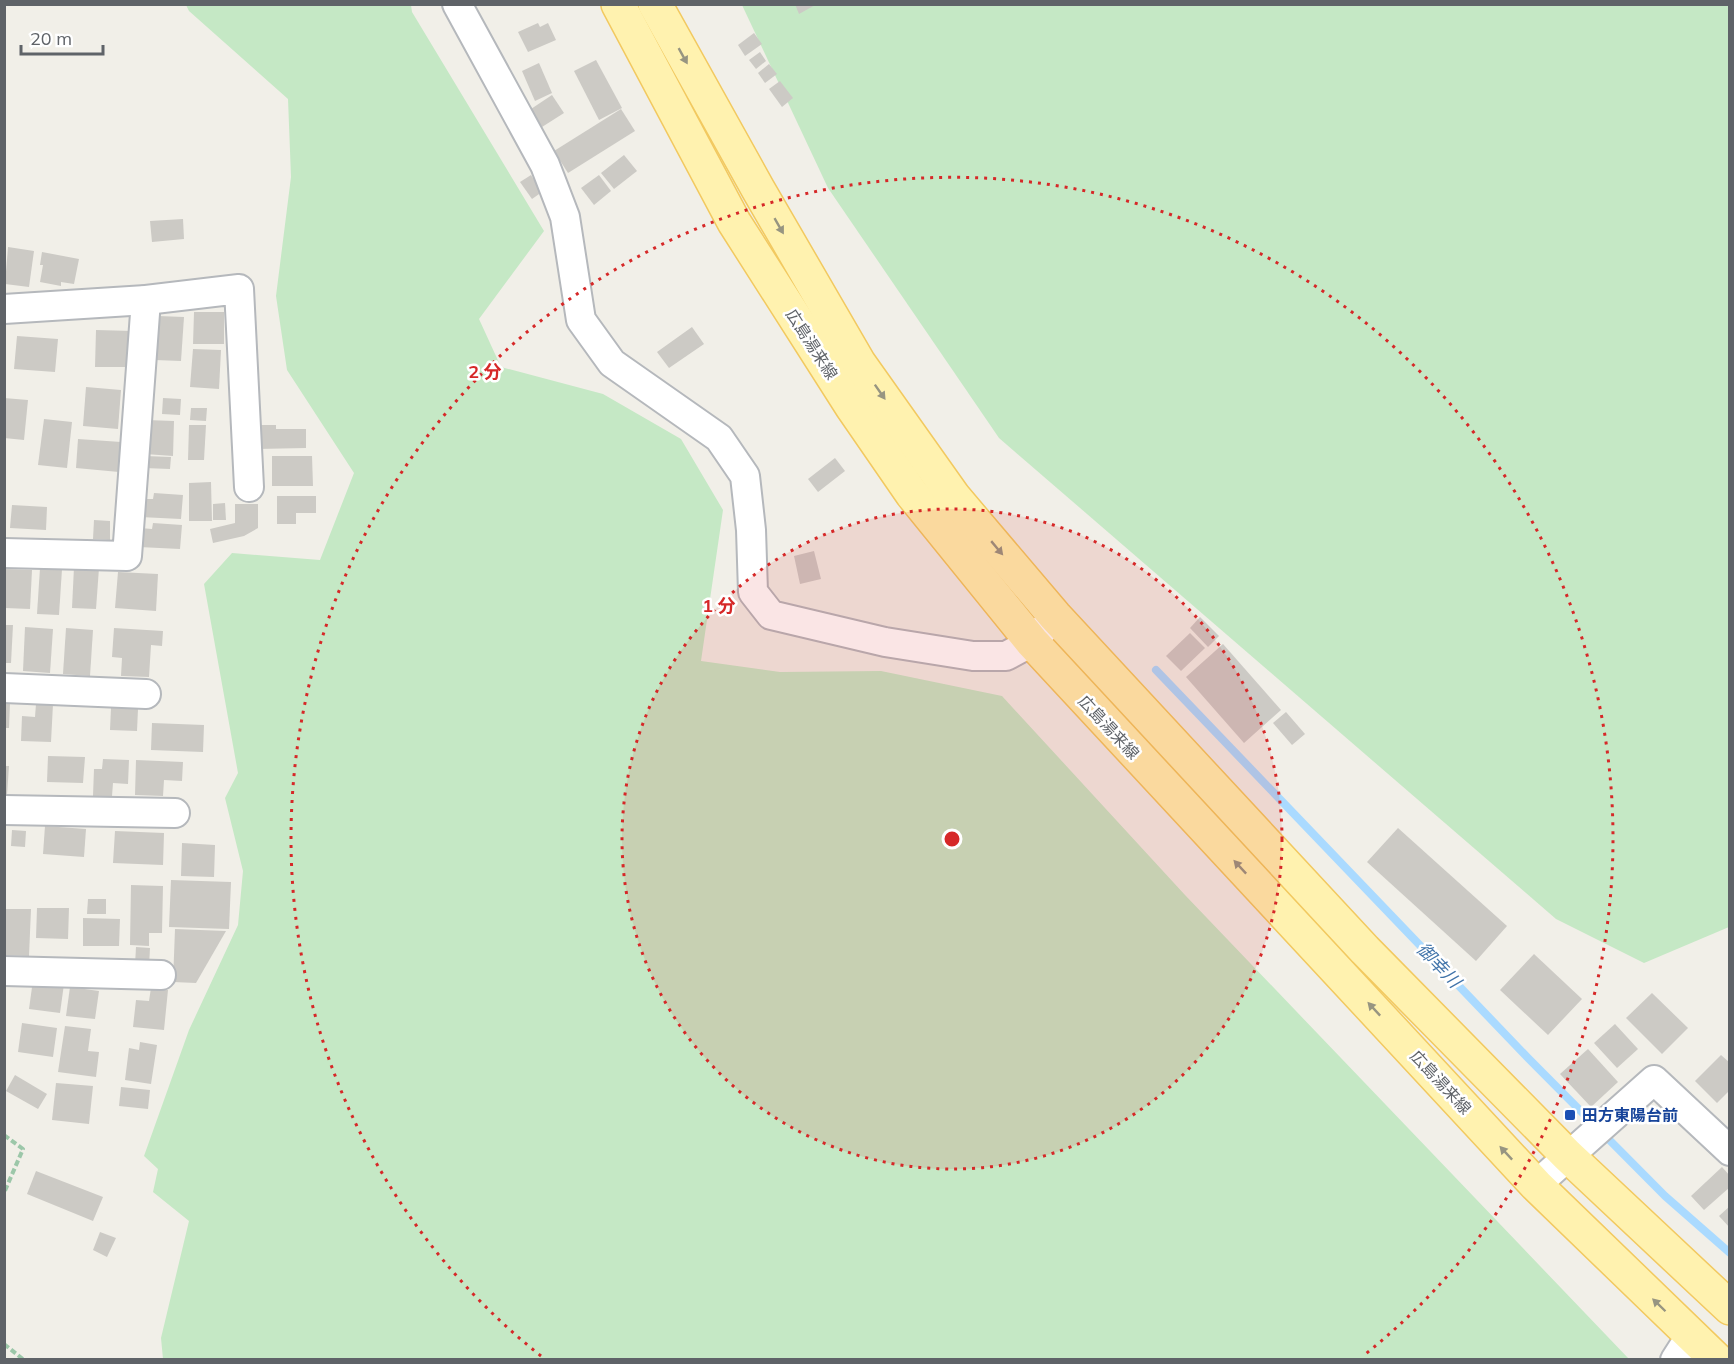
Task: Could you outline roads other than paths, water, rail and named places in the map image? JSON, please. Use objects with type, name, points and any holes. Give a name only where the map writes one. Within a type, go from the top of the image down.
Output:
[{"type":"main road","name":"広島湯来線","points":[[618,4],[734,222],[852,407],[912,494],[1032,642],[1536,1185],[1683,1347],[1717,1359]]},
{"type":"main road","name":"広島湯来線","points":[[655,4],[758,189],[859,363],[954,497],[1055,616],[1365,950],[1567,1155],[1730,1308]]},
{"type":"street","points":[[457,4],[545,165],[565,217],[581,320],[612,363],[718,438],[745,476],[751,530],[753,592],[771,615],[885,642],[973,656],[1006,656],[1032,642],[1055,616]]},
{"type":"street","points":[[4,309],[146,300],[239,289],[249,487]]},
{"type":"street","points":[[4,553],[127,556],[146,300]]},
{"type":"street","points":[[4,688],[146,694]]},
{"type":"street","points":[[4,810],[175,813]]},
{"type":"street","points":[[4,971],[160,975]]},
{"type":"street","points":[[1536,1185],[1567,1155],[1654,1080],[1730,1152]]},
{"type":"waterway","name":"御幸川","points":[[1156,670],[1528,1058],[1665,1196],[1730,1253]]},
{"type":"place","name":"田方東陽台前","points":[[1570,1115]]}]
